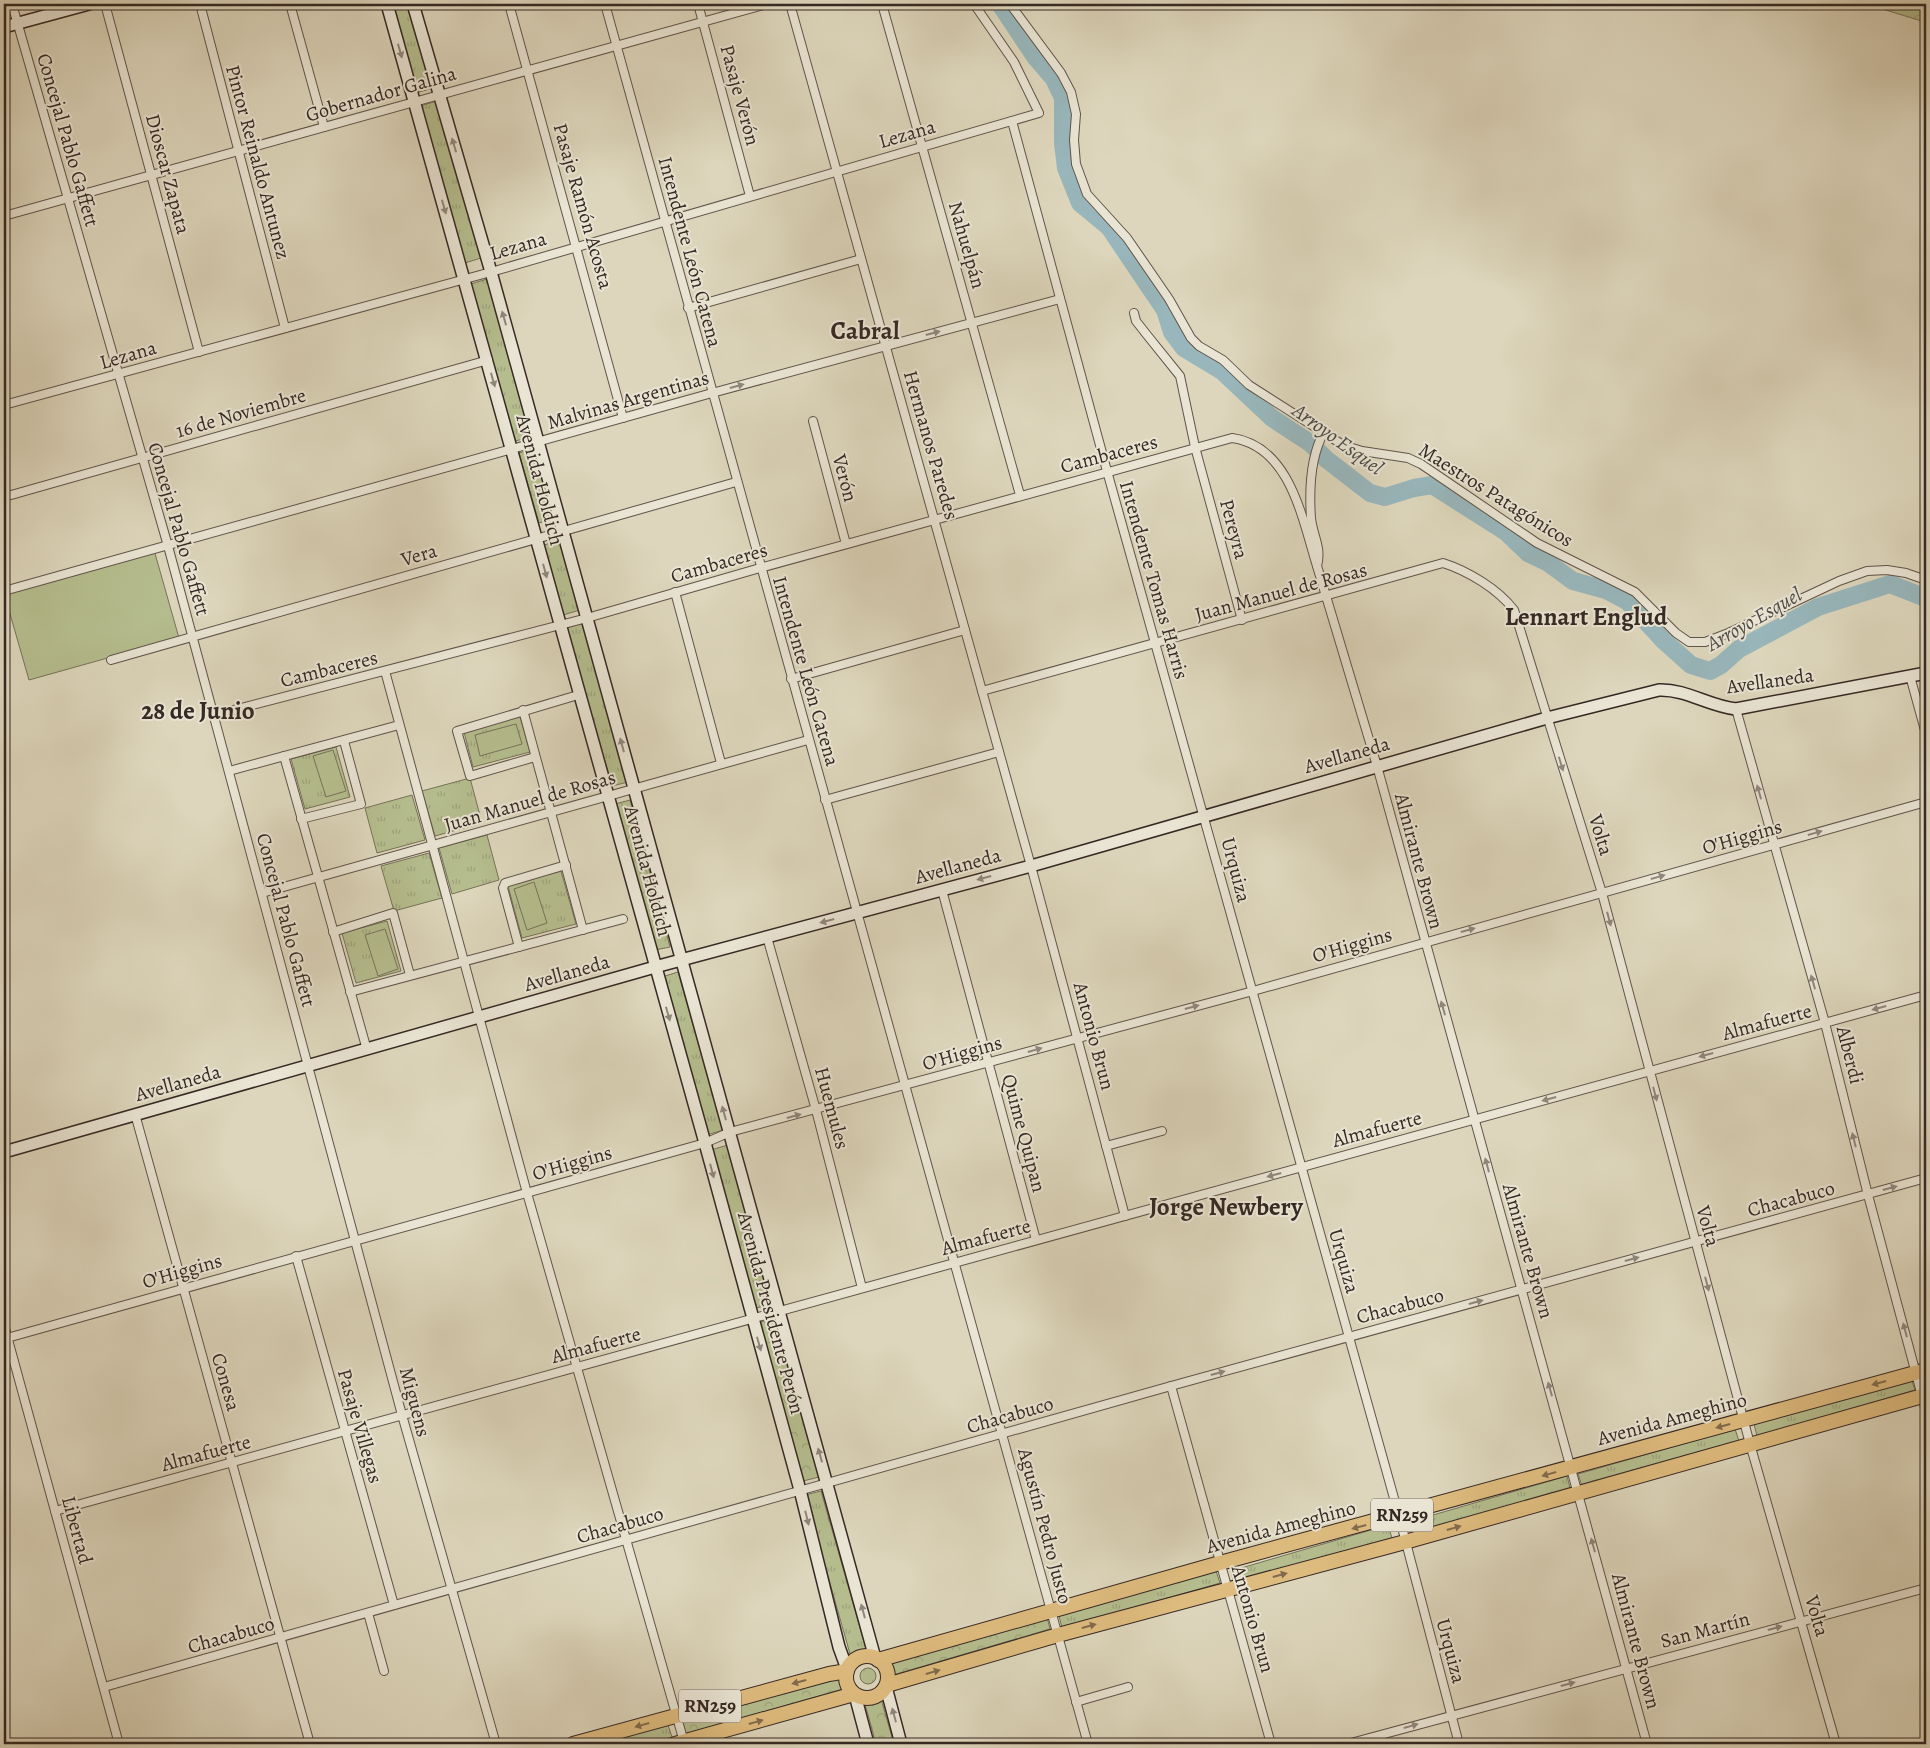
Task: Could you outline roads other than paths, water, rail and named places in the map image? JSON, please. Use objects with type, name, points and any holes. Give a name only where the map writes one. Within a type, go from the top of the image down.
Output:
[{"type":"highway","name":"Avenida Ameghino","points":[[877,1659],[1220,1563],[1399,1516],[1921,1372]]},
{"type":"highway","name":"RN259","points":[[679,1743],[855,1695],[868,1699],[875,1698],[886,1686],[1058,1635],[1405,1542],[1924,1395]]},
{"type":"highway","name":"RN259","points":[[574,1744],[847,1670],[857,1658],[864,1656],[877,1659]]},
{"type":"highway","points":[[877,1659],[887,1670],[886,1686]]},
{"type":"highway","points":[[847,1670],[846,1684],[855,1695]]},
{"type":"street","name":"Concejal Pablo Gaffett","points":[[12,4],[168,546],[307,1066]]},
{"type":"street","points":[[4,28],[89,4]]},
{"type":"street","name":"Dioscar Zapata","points":[[105,4],[199,352]]},
{"type":"street","name":"Pintor Reinaldo Antunez","points":[[200,4],[285,328]]},
{"type":"street","points":[[290,4],[324,127]]},
{"type":"street","name":"Avenida Holdich","points":[[387,4],[488,360],[578,695],[655,967]]},
{"type":"street","name":"Avenida Holdich","points":[[413,4],[491,272],[682,960]]},
{"type":"street","name":"Pasaje Ramón Acosta","points":[[509,4],[578,246],[624,418]]},
{"type":"street","name":"Intendente León Catena","points":[[605,4],[856,913]]},
{"type":"street","name":"Pasaje Verón","points":[[698,4],[750,196]]},
{"type":"street","name":"Gobernador Galina","points":[[4,216],[766,4]]},
{"type":"street","name":"Hermanos Paredes","points":[[790,4],[1031,866]]},
{"type":"street","name":"Nahuelpán","points":[[882,4],[1020,496]]},
{"type":"street","name":"Lezana","points":[[4,405],[118,376],[491,272],[664,220],[1039,113],[1014,62],[974,4]]},
{"type":"street","name":"Maestros Patagónicos","points":[[1010,4],[1061,73],[1071,92],[1076,114],[1074,140],[1076,164],[1087,194],[1127,238],[1169,299],[1191,338],[1199,346],[1223,360],[1249,385],[1350,448],[1408,458],[1421,464],[1537,543],[1635,592],[1676,633],[1689,642],[1705,642],[1726,634],[1839,581],[1867,571],[1887,570],[1906,573],[1926,580]]},
{"type":"street","name":"Intendente Tomas Harris","points":[[1012,121],[1107,471],[1204,815]]},
{"type":"street","points":[[688,308],[861,259]]},
{"type":"street","name":"Malvinas Argentinas","points":[[4,591],[712,393],[1060,299]]},
{"type":"street","name":"Pereyra","points":[[1134,314],[1141,328],[1180,376],[1195,447],[1242,620]]},
{"type":"street","name":"16 de Noviembre","points":[[4,496],[488,360]]},
{"type":"street","name":"Verón","points":[[813,421],[846,544]]},
{"type":"street","points":[[1317,566],[1320,554],[1311,519],[1313,460],[1317,443],[1324,432]]},
{"type":"street","name":"Cambaceres","points":[[214,715],[587,618],[1107,471],[1232,438]]},
{"type":"street","name":"Almirante Brown","points":[[1232,438],[1246,440],[1272,459],[1287,479],[1298,504],[1377,766],[1424,942],[1572,1467],[1647,1744]]},
{"type":"street","name":"Vera","points":[[111,660],[563,533],[736,482]]},
{"type":"street","name":"Juan Manuel de Rosas","points":[[982,691],[1444,563],[1460,569],[1476,579],[1506,600],[1514,610]]},
{"type":"street","points":[[675,592],[721,763]]},
{"type":"street","name":"Volta","points":[[1514,610],[1602,893],[1648,1071],[1745,1420],[1750,1444],[1836,1744]]},
{"type":"street","points":[[791,679],[965,630]]},
{"type":"street","points":[[385,671],[527,1193],[625,1540],[677,1715],[679,1743]]},
{"type":"street","name":"Avellaneda","points":[[4,1152],[655,967],[1031,866],[1547,718],[1659,690],[1672,689],[1722,707],[1736,708],[1926,673]]},
{"type":"street","points":[[1910,676],[1926,734]]},
{"type":"street","points":[[535,757],[470,776],[458,731],[578,695]]},
{"type":"street","name":"Alberdi","points":[[1736,708],[1825,1023],[1868,1194],[1921,1372],[1926,1411]]},
{"type":"street","points":[[523,710],[552,811],[582,930]]},
{"type":"street","points":[[229,770],[400,725]]},
{"type":"street","points":[[301,819],[361,804],[344,740]]},
{"type":"street","name":"Juan Manuel de Rosas","points":[[262,893],[808,740]]},
{"type":"street","points":[[825,800],[999,752]]},
{"type":"street","points":[[284,756],[367,1050]]},
{"type":"street","name":"O'Higgins","points":[[7,1338],[705,1143],[730,1132],[906,1086],[1926,802]]},
{"type":"street","name":"Urquiza","points":[[1204,815],[1300,1167],[1399,1516],[1459,1744]]},
{"type":"street","points":[[519,947],[503,888],[505,883],[566,865]]},
{"type":"street","name":"Antonio Brun","points":[[1031,866],[1125,1216]]},
{"type":"street","name":"Quime Quipan","points":[[942,890],[1036,1240]]},
{"type":"street","name":"Agustín Pedro Justo","points":[[856,913],[906,1086],[1088,1744]]},
{"type":"street","points":[[333,932],[393,914],[410,975]]},
{"type":"street","points":[[350,992],[623,919]]},
{"type":"street","name":"Huemules","points":[[767,937],[816,1110],[862,1288]]},
{"type":"street","name":"Avenida Presidente Perón","points":[[682,960],[877,1659]]},
{"type":"street","name":"Avenida Presidente Perón","points":[[655,967],[800,1490],[839,1647],[847,1670]]},
{"type":"street","name":"Almafuerte","points":[[55,1511],[1926,995]]},
{"type":"street","name":"Miguens","points":[[307,1066],[356,1240],[402,1415],[496,1744]]},
{"type":"street","name":"Conesa","points":[[135,1114],[310,1744]]},
{"type":"street","points":[[1106,1146],[1162,1131]]},
{"type":"street","name":"Chacabuco","points":[[104,1687],[1171,1386],[1926,1178]]},
{"type":"street","name":"Pasaje Villegas","points":[[296,1256],[394,1605]]},
{"type":"street","name":"Libertad","points":[[4,1325],[120,1744]]},
{"type":"street","name":"Antonio Brun","points":[[1171,1386],[1272,1744]]},
{"type":"street","name":"San Martín","points":[[1347,1744],[1926,1588]]},
{"type":"street","points":[[368,1613],[384,1671]]},
{"type":"street","points":[[886,1686],[901,1744]]},
{"type":"street","points":[[1076,1702],[1128,1687]]},
{"type":"street","points":[[855,1695],[868,1744]]},
{"type":"waterway","name":"Arroyo Esquel","points":[[1000,4],[1036,58],[1054,79],[1063,98],[1063,143],[1066,168],[1080,203],[1109,227],[1165,310],[1172,332],[1184,348],[1222,371],[1272,418],[1310,443],[1326,459],[1370,493],[1385,497],[1414,488],[1432,485],[1506,532],[1528,553],[1547,562],[1573,581],[1606,590],[1627,601],[1663,640],[1691,665],[1710,671],[1721,665],[1739,649],[1818,607],[1890,584],[1926,598]]},
{"type":"district","name":"Cabral","points":[[865,331]]},
{"type":"district","name":"Lennart Englud","points":[[1586,617]]},
{"type":"district","name":"28 de Junio","points":[[198,711]]},
{"type":"district","name":"Jorge Newbery","points":[[1226,1207]]}]
